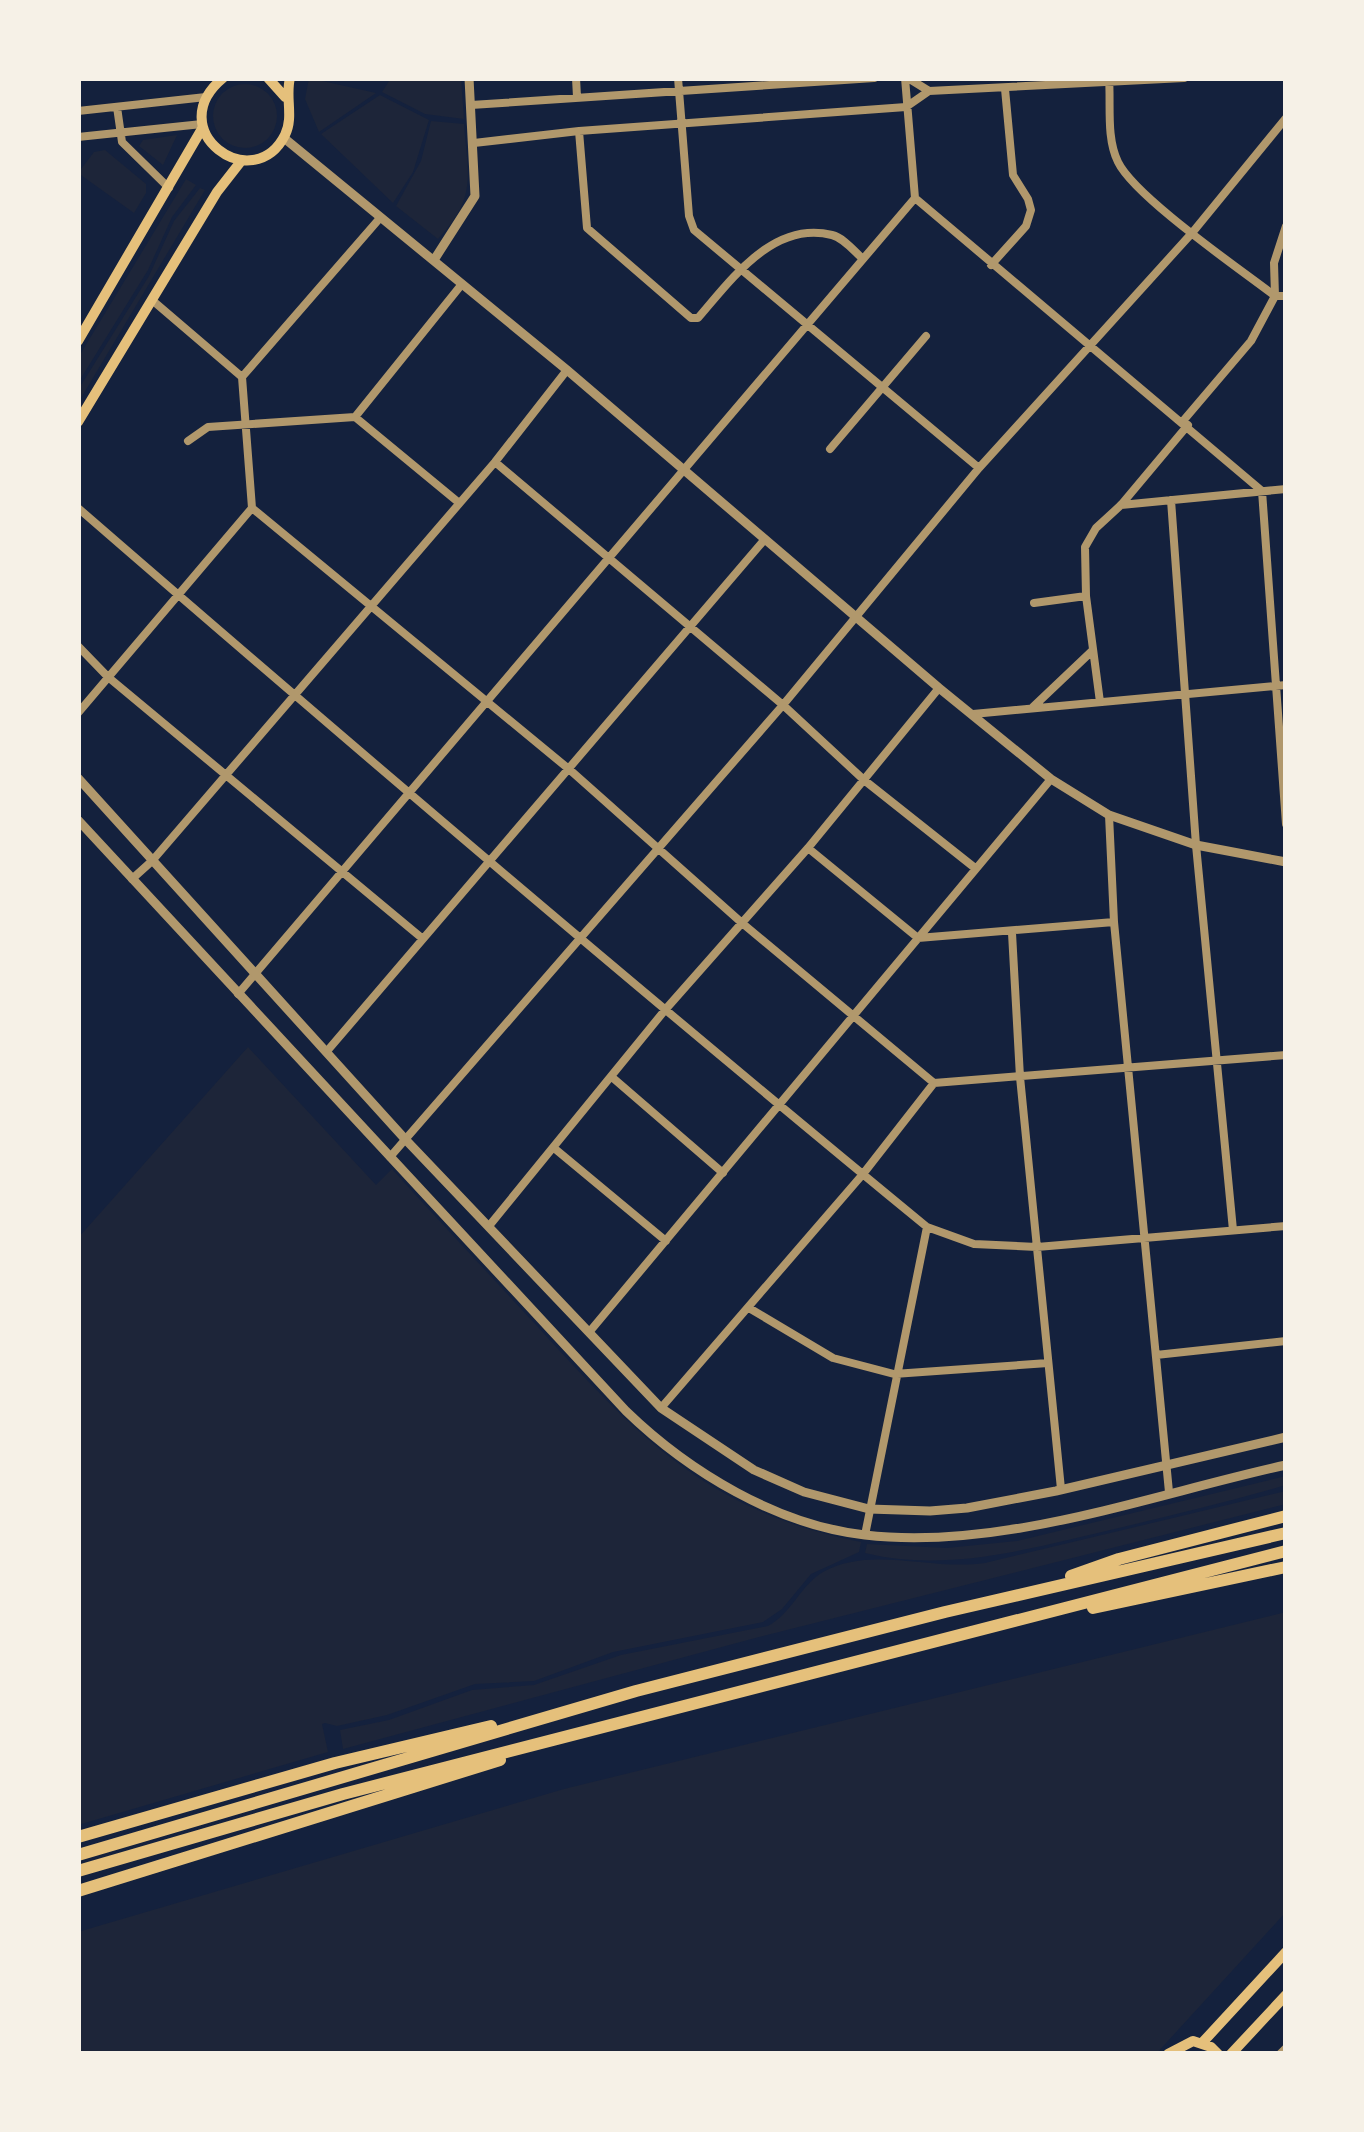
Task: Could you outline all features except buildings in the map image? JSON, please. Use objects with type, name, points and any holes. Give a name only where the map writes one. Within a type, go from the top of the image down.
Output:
[{"type":"highway","points":[[1054,1586],[1096,1565],[1286,1516]]},
{"type":"highway","points":[[78,1855],[784,1652],[1286,1534]]},
{"type":"highway","points":[[78,1871],[343,1794],[1286,1551]]},
{"type":"highway","points":[[1056,1611],[1106,1606],[1286,1567]]},
{"type":"highway","points":[[78,1837],[435,1738],[540,1719]]},
{"type":"highway","points":[[78,1891],[473,1771],[545,1742]]},
{"type":"main road","points":[[78,341],[170,189],[203,125],[206,97],[222,78]]},
{"type":"main road","points":[[268,78],[287,100]]},
{"type":"main road","points":[[203,125],[213,146],[242,160],[266,155],[289,126],[290,78]]},
{"type":"main road","points":[[78,422],[217,192],[242,160]]},
{"type":"main road","points":[[1202,2043],[1286,1952]]},
{"type":"main road","points":[[1231,2054],[1286,1995]]},
{"type":"main road","points":[[1168,2054],[1184,2043],[1202,2043],[1218,2054]]},
{"type":"street","points":[[434,260],[472,204],[476,188],[469,78]]},
{"type":"street","points":[[576,78],[577,97]]},
{"type":"street","points":[[678,78],[692,225],[979,468]]},
{"type":"street","points":[[471,106],[874,78]]},
{"type":"street","points":[[907,78],[929,92]]},
{"type":"street","points":[[907,78],[915,198],[1262,491],[1286,824]]},
{"type":"street","points":[[474,143],[906,107],[929,92],[1184,78]]},
{"type":"street","points":[[1110,80],[1113,147],[1119,164],[1192,233],[1281,296]]},
{"type":"street","points":[[991,265],[1026,226],[1030,210],[1013,175],[1005,89]]},
{"type":"street","points":[[78,111],[206,97]]},
{"type":"street","points":[[117,107],[118,131],[125,147],[170,189]]},
{"type":"street","points":[[389,1158],[783,705],[979,468],[1192,233],[1286,118]]},
{"type":"street","points":[[78,137],[203,125]]},
{"type":"street","points":[[579,131],[587,228],[691,318],[698,318],[742,267],[781,240],[825,234],[840,238],[863,259]]},
{"type":"street","points":[[284,138],[1051,779],[1109,815],[1196,845],[1286,862]]},
{"type":"street","points":[[238,994],[915,198]]},
{"type":"street","points":[[242,377],[380,218]]},
{"type":"street","points":[[1100,702],[1086,596],[1085,547],[1251,341],[1281,296],[1274,263],[1285,229]]},
{"type":"street","points":[[355,418],[462,284]]},
{"type":"street","points":[[78,713],[252,508],[242,377],[152,300]]},
{"type":"street","points":[[830,449],[926,336]]},
{"type":"street","points":[[132,880],[494,462],[567,370]]},
{"type":"street","points":[[188,441],[208,427],[355,418],[458,502]]},
{"type":"street","points":[[494,462],[783,705],[864,780],[975,868]]},
{"type":"street","points":[[1121,505],[1286,488]]},
{"type":"street","points":[[1171,500],[1196,845],[1233,1230]]},
{"type":"street","points":[[78,508],[577,938],[926,1227],[974,1244],[1037,1247],[1286,1226]]},
{"type":"street","points":[[252,508],[570,770],[742,923],[934,1083],[1286,1055]]},
{"type":"street","points":[[328,1050],[765,539]]},
{"type":"street","points":[[1034,603],[1086,596]]},
{"type":"street","points":[[78,646],[108,677],[422,939]]},
{"type":"street","points":[[1032,708],[1093,651]]},
{"type":"street","points":[[971,714],[1286,685]]},
{"type":"street","points":[[489,1226],[939,688]]},
{"type":"street","points":[[78,778],[405,1139],[662,1408],[754,1470],[804,1492],[869,1509],[967,1508],[1286,1437]]},
{"type":"street","points":[[590,1330],[1051,779]]},
{"type":"street","points":[[1109,815],[1114,922],[1168,1492]]},
{"type":"street","points":[[78,820],[626,1411],[668,1448],[744,1496],[828,1527],[865,1535],[925,1537],[983,1532],[1286,1465]]},
{"type":"street","points":[[808,848],[918,938],[1114,922]]},
{"type":"street","points":[[1012,933],[1020,1077],[1061,1489]]},
{"type":"street","points":[[613,1078],[724,1173]]},
{"type":"street","points":[[662,1408],[863,1174],[934,1083]]},
{"type":"street","points":[[554,1148],[667,1241]]},
{"type":"street","points":[[865,1535],[926,1227]]},
{"type":"street","points":[[749,1308],[833,1358],[894,1374],[1048,1363]]},
{"type":"street","points":[[1156,1355],[1286,1341]]},
{"type":"shaded area","points":[[309,78],[376,93],[319,132],[305,99]]},
{"type":"shaded area","points":[[391,78],[461,78],[464,119],[425,114],[382,92]]},
{"type":"shaded area","points":[[245,84],[267,94],[277,116],[267,138],[245,148],[223,138],[213,116],[223,94]]},
{"type":"shaded area","points":[[380,95],[429,120],[413,172],[393,203],[321,134]]},
{"type":"shaded area","points":[[431,121],[464,124],[467,158],[464,198],[438,239],[396,206],[421,161]]},
{"type":"shaded area","points":[[177,135],[163,165],[139,146],[143,140]]},
{"type":"shaded area","points":[[105,150],[146,184],[134,213],[78,173],[94,152]]},
{"type":"shaded area","points":[[186,179],[196,185],[172,217],[148,270],[78,383],[78,358]]},
{"type":"shaded area","points":[[200,188],[205,190],[78,403],[78,390],[149,276],[174,221]]},
{"type":"shaded area","points":[[248,1047],[376,1185],[392,1169],[643,1435],[718,1489],[807,1529],[861,1542],[859,1552],[811,1574],[782,1609],[763,1622],[613,1652],[534,1681],[475,1684],[387,1715],[337,1726],[325,1723],[328,1752],[78,1825],[78,1238]]},
{"type":"shaded area","points":[[1286,1476],[1286,1485],[1266,1491],[995,1555],[930,1560],[865,1553],[867,1544],[947,1548],[1017,1541]]},
{"type":"shaded area","points":[[1286,1491],[1286,1504],[759,1637],[343,1749],[340,1730],[389,1720],[472,1690],[534,1685],[621,1655],[768,1626],[815,1578],[842,1564],[881,1559],[985,1563]]},
{"type":"shaded area","points":[[1286,1612],[1286,1912],[1156,2054],[78,2054],[78,1932],[564,1789]]}]
